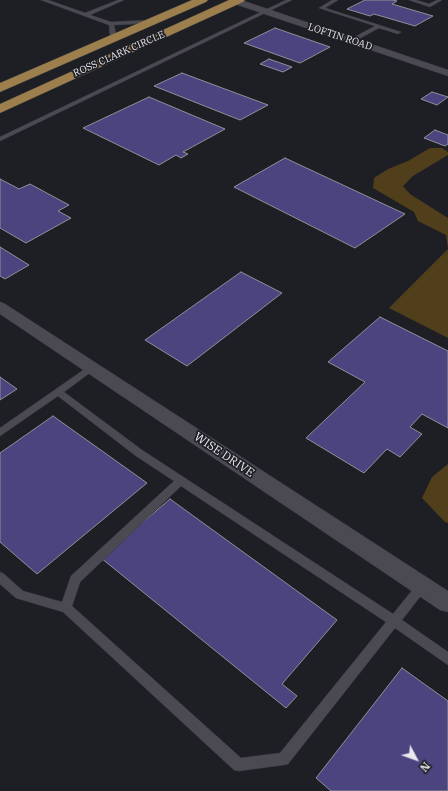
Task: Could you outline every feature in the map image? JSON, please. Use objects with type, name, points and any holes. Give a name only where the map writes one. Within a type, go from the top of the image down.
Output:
[{"type":"highway","name":"ROSS CLARK CIRCLE","points":[[0,88],[202,0]]},
{"type":"highway","name":"ROSS CLARK CIRCLE","points":[[0,109],[236,0]]},
{"type":"street","name":"LOFTIN ROAD","points":[[236,0],[265,12],[448,73]]},
{"type":"street","name":"WISE DRIVE","points":[[0,307],[448,603]]},
{"type":"lane","points":[[43,0],[110,24],[133,23],[158,19]]},
{"type":"lane","points":[[85,15],[122,0]]},
{"type":"lane","points":[[0,139],[290,0]]},
{"type":"lane","points":[[336,0],[320,8],[398,32]]},
{"type":"lane","points":[[411,0],[430,6],[440,0]]},
{"type":"lane","points":[[107,42],[113,35],[110,24]]},
{"type":"lane","points":[[351,40],[379,26]]},
{"type":"lane","points":[[0,433],[92,367]]},
{"type":"lane","points":[[58,392],[139,453],[394,621],[448,659]]},
{"type":"lane","points":[[66,608],[75,579],[181,480]]},
{"type":"lane","points":[[0,577],[20,595],[66,608],[239,765],[283,759],[422,586]]},
{"type":"shaded area","points":[[430,148],[442,148],[448,152],[448,155],[413,176],[403,186],[410,194],[448,218],[448,249],[446,235],[418,221],[414,212],[373,188],[374,178],[388,169],[408,161]]},
{"type":"shaded area","points":[[448,249],[448,338],[389,308]]},
{"type":"shaded area","points":[[448,464],[448,523],[445,522],[422,498],[432,477]]},
{"type":"building","points":[[365,0],[397,1],[392,4],[433,16],[415,26],[374,14],[370,16],[347,9]]},
{"type":"building","points":[[275,28],[330,47],[300,63],[244,43]]},
{"type":"building","points":[[269,59],[292,67],[283,72],[260,64]]},
{"type":"building","points":[[182,73],[268,105],[240,120],[154,86]]},
{"type":"building","points":[[432,92],[448,97],[437,105],[421,99]]},
{"type":"building","points":[[149,97],[225,129],[183,152],[188,154],[181,158],[176,155],[159,165],[83,128]]},
{"type":"building","points":[[435,130],[448,135],[448,144],[445,146],[424,138]]},
{"type":"building","points":[[285,158],[405,214],[355,248],[234,187]]},
{"type":"building","points":[[0,179],[19,189],[30,184],[69,205],[58,211],[71,218],[26,243],[0,228]]},
{"type":"building","points":[[0,247],[29,265],[5,279],[0,276]]},
{"type":"building","points":[[241,272],[282,293],[187,366],[145,340]]},
{"type":"building","points":[[380,317],[448,351],[448,428],[422,414],[410,427],[422,434],[400,457],[387,449],[364,473],[306,438],[365,382],[328,362]]},
{"type":"building","points":[[0,377],[17,389],[0,400]]},
{"type":"building","points":[[53,416],[147,483],[37,574],[0,542],[0,453]]},
{"type":"building","points":[[170,499],[337,620],[282,684],[297,696],[286,708],[101,558]]},
{"type":"building","points":[[402,668],[448,701],[448,791],[331,791],[316,778]]}]
